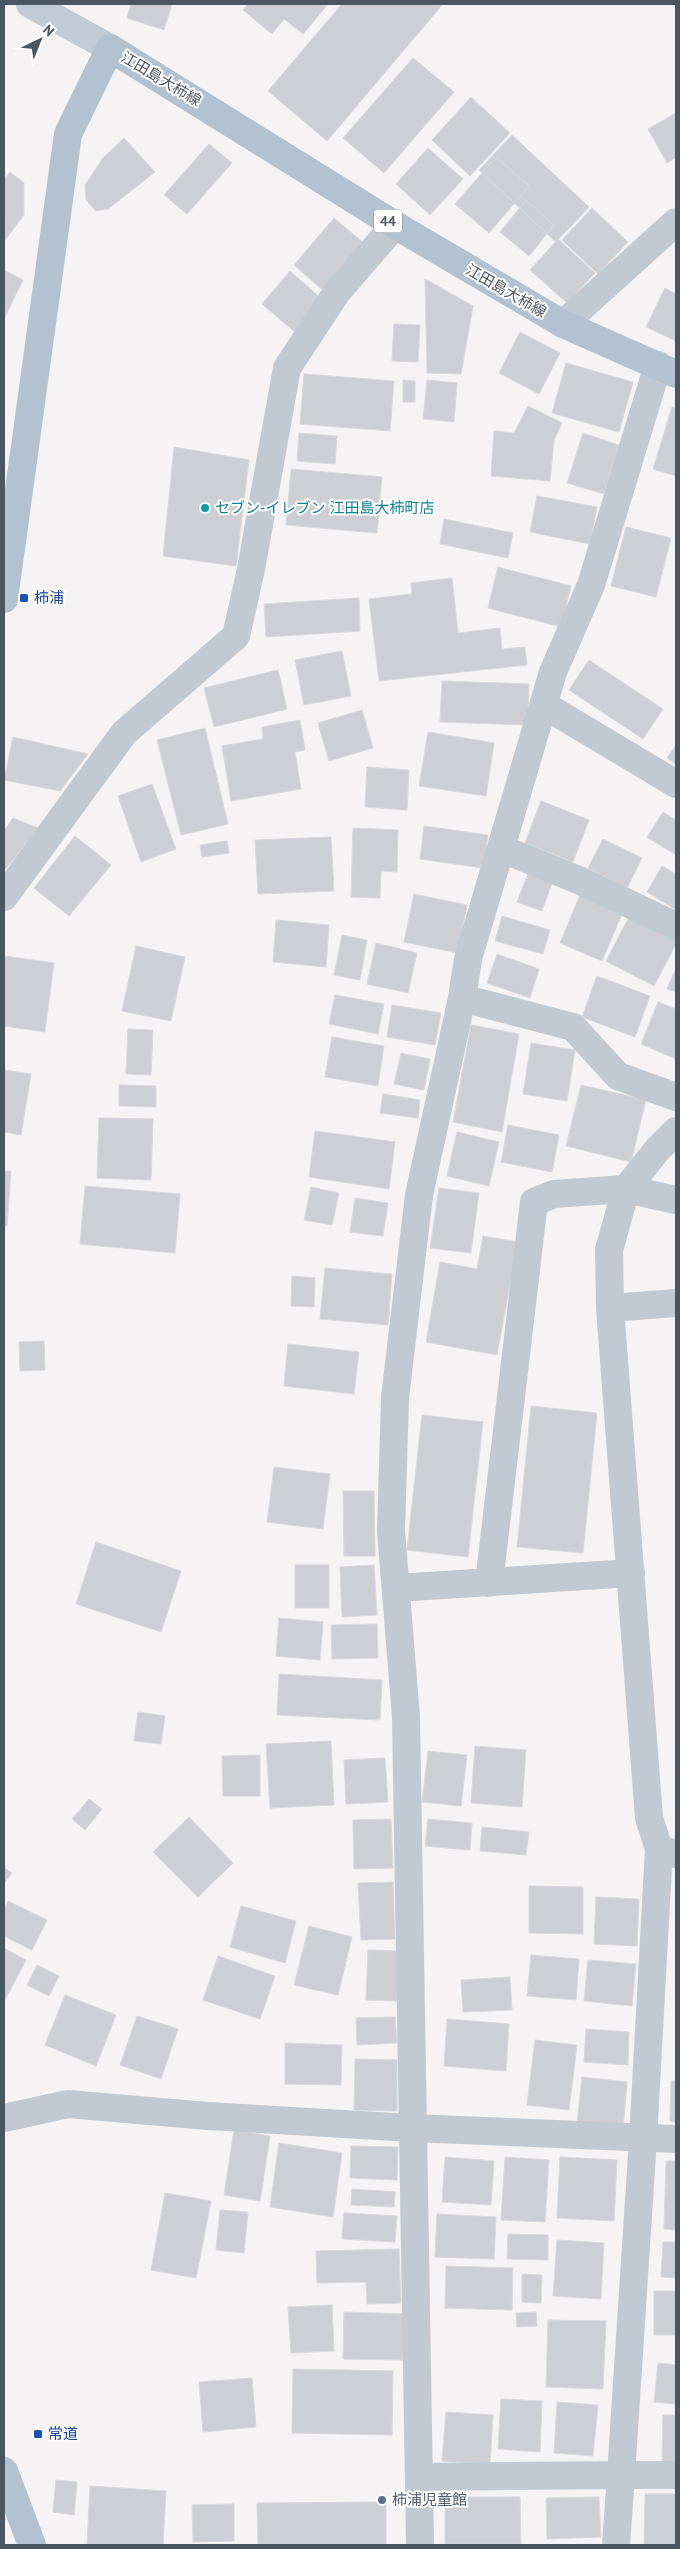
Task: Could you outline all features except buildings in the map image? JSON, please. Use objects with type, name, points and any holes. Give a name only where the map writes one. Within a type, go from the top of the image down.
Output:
[{"type":"main road","points":[[30,4],[110,48]]},
{"type":"main road","name":"江田島大柿線","points":[[4,599],[68,134],[110,48],[395,225],[563,324],[667,370]]},
{"type":"main road","points":[[4,2470],[32,2545]]},
{"type":"street","points":[[563,324],[676,222]]},
{"type":"street","points":[[4,897],[124,733],[236,636],[251,569],[287,368],[337,292],[395,225]]},
{"type":"street","points":[[420,2545],[406,1717],[391,1531],[395,1398],[419,1195],[462,998],[468,959],[553,672],[590,585],[667,370]]},
{"type":"street","points":[[544,705],[676,784]]},
{"type":"street","points":[[502,848],[581,881],[676,926]]},
{"type":"street","points":[[462,998],[573,1027],[618,1076],[676,1097]]},
{"type":"street","points":[[616,2545],[643,2139],[668,1851],[649,1818],[610,1308],[609,1250],[626,1190],[656,1150],[676,1131]]},
{"type":"street","points":[[489,1582],[534,1202],[554,1194],[626,1190],[676,1200]]},
{"type":"street","points":[[610,1308],[676,1304]]},
{"type":"street","points":[[396,1588],[631,1573]]},
{"type":"street","points":[[4,2118],[68,2104],[208,2116],[412,2128],[676,2139]]},
{"type":"street","points":[[419,2477],[676,2475]]},
{"type":"place","name":"セブン-イレブン 江田島大柿町店","points":[[205,508]]},
{"type":"place","name":"柿浦","points":[[24,598]]},
{"type":"place","name":"常道","points":[[38,2434]]},
{"type":"place","name":"柿浦児童館","points":[[382,2500]]}]
